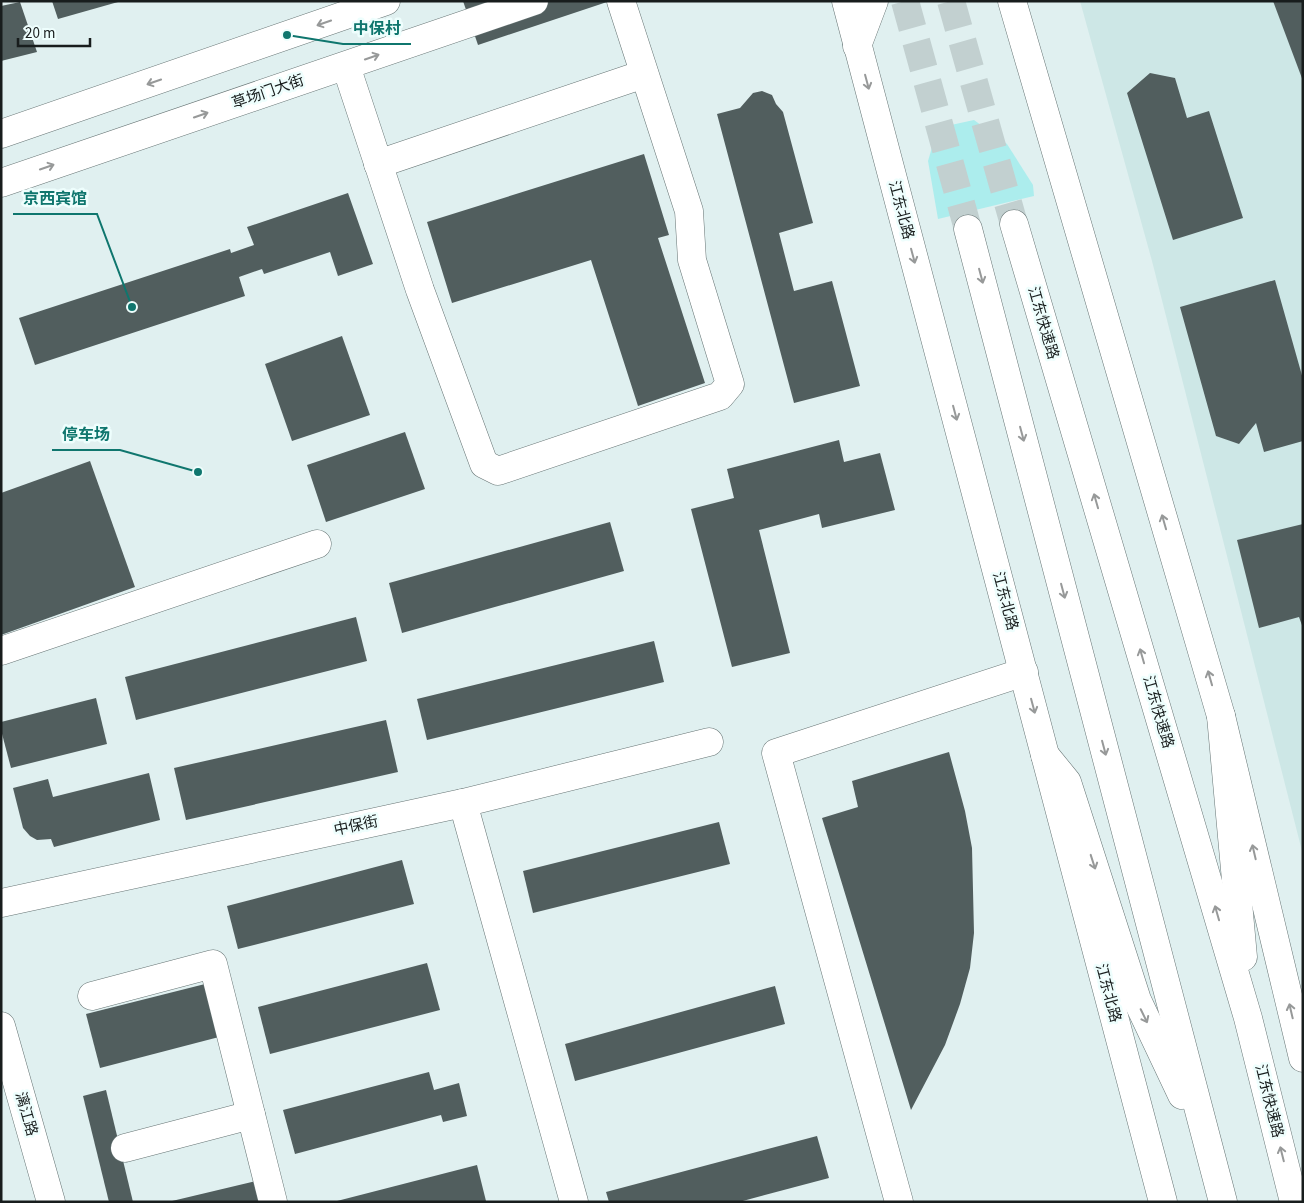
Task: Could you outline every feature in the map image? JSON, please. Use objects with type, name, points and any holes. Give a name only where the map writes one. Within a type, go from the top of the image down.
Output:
[{"type":"main road","points":[[1,134],[386,1]]},
{"type":"main road","name":"草场门大街","points":[[1,183],[534,1]]},
{"type":"main road","points":[[346,66],[420,290],[484,464],[498,471],[720,396],[730,384],[692,260],[689,211],[621,1]]},
{"type":"main road","points":[[858,46],[874,1]]},
{"type":"main road","points":[[1012,1],[1221,716],[1303,1058]]},
{"type":"main road","name":"江东北路","points":[[845,6],[858,46],[1163,1202]]},
{"type":"main road","points":[[378,164],[644,74]]},
{"type":"main road","name":"江东快速路","points":[[1014,224],[1248,1018],[1294,1202]]},
{"type":"main road","points":[[968,229],[1223,1202]]},
{"type":"main road","points":[[1,651],[316,544]]},
{"type":"main road","points":[[899,1202],[776,753],[1024,672]]},
{"type":"main road","points":[[1221,716],[1248,1018]]},
{"type":"main road","name":"中保街","points":[[1,903],[463,803],[709,742]]},
{"type":"main road","points":[[1046,755],[1067,782],[1137,1000],[1209,1151]]},
{"type":"main road","points":[[463,803],[574,1202]]},
{"type":"main road","points":[[92,996],[213,964],[273,1202]]},
{"type":"main road","name":"漓江路","points":[[1,1026],[51,1202]]},
{"type":"main road","points":[[125,1148],[252,1115]]},
{"type":"shaded area","points":[[1080,1],[1303,1],[1303,855],[1152,261]]},
{"type":"shaded area","points":[[974,120],[1007,144],[1033,185],[1034,196],[938,219],[928,161],[933,144],[951,125]]},
{"type":"building","points":[[52,1],[117,1],[118,2],[58,19]]},
{"type":"building","points":[[463,1],[607,1],[607,2],[478,45]]},
{"type":"building","points":[[1273,1],[1303,1],[1303,81]]},
{"type":"building","points":[[20,2],[37,52],[1,61],[1,6]]},
{"type":"building","points":[[1150,73],[1175,78],[1187,118],[1209,111],[1243,218],[1173,240],[1127,93]]},
{"type":"building","points":[[762,91],[772,95],[776,104],[783,112],[813,223],[779,233],[794,291],[832,281],[860,386],[794,403],[717,114],[740,108],[753,93]]},
{"type":"building","points":[[644,154],[669,235],[658,238],[705,383],[638,406],[591,260],[452,303],[427,222]]},
{"type":"building","points":[[348,193],[373,264],[338,276],[330,252],[264,274],[262,269],[239,277],[245,296],[35,365],[19,318],[230,249],[231,253],[254,245],[247,227]]},
{"type":"building","points":[[1275,280],[1303,379],[1303,441],[1264,452],[1256,423],[1239,444],[1216,436],[1180,307]]},
{"type":"building","points":[[342,336],[370,415],[292,441],[265,364]]},
{"type":"building","points":[[405,432],[425,489],[326,522],[307,465]]},
{"type":"building","points":[[839,440],[844,462],[880,453],[895,510],[822,528],[819,514],[759,530],[790,653],[732,667],[691,509],[734,498],[727,469]]},
{"type":"building","points":[[90,461],[135,587],[1,635],[1,493]]},
{"type":"building","points":[[610,522],[624,571],[402,633],[389,583]]},
{"type":"building","points":[[1303,524],[1303,628],[1299,617],[1259,628],[1237,540]]},
{"type":"building","points":[[356,617],[367,661],[136,720],[125,677]]},
{"type":"building","points":[[654,641],[664,682],[427,740],[417,699]]},
{"type":"building","points":[[96,698],[107,744],[11,768],[1,730],[1,722]]},
{"type":"building","points":[[386,720],[398,772],[186,820],[174,768]]},
{"type":"building","points":[[949,752],[965,811],[972,848],[974,933],[970,968],[960,1004],[945,1045],[911,1110],[822,818],[858,807],[852,781]]},
{"type":"building","points":[[149,773],[160,820],[54,847],[51,839],[37,840],[30,836],[23,828],[13,788],[48,779],[53,797]]},
{"type":"building","points":[[719,822],[730,864],[533,913],[523,871]]},
{"type":"building","points":[[402,860],[414,904],[238,949],[227,906]]},
{"type":"building","points":[[427,963],[440,1010],[270,1054],[258,1007]]},
{"type":"building","points":[[205,984],[219,1037],[100,1068],[86,1014]]},
{"type":"building","points":[[775,986],[785,1024],[575,1081],[565,1044]]},
{"type":"building","points":[[429,1072],[434,1090],[459,1083],[467,1116],[443,1122],[441,1115],[295,1154],[283,1110]]},
{"type":"building","points":[[106,1090],[133,1202],[109,1202],[83,1096]]},
{"type":"building","points":[[817,1136],[829,1178],[739,1202],[609,1202],[606,1192]]},
{"type":"building","points":[[477,1165],[486,1201],[337,1202],[337,1201]]},
{"type":"building","points":[[260,1180],[266,1202],[172,1202],[172,1201]]},
{"type":"tunnel","points":[[905,1],[968,229]]},
{"type":"tunnel","points":[[951,1],[1014,224]]},
{"type":"place","name":"中保村","points":[[287,35]]},
{"type":"place","name":"京西宾馆","points":[[132,307]]},
{"type":"place","name":"停车场","points":[[198,472]]}]
